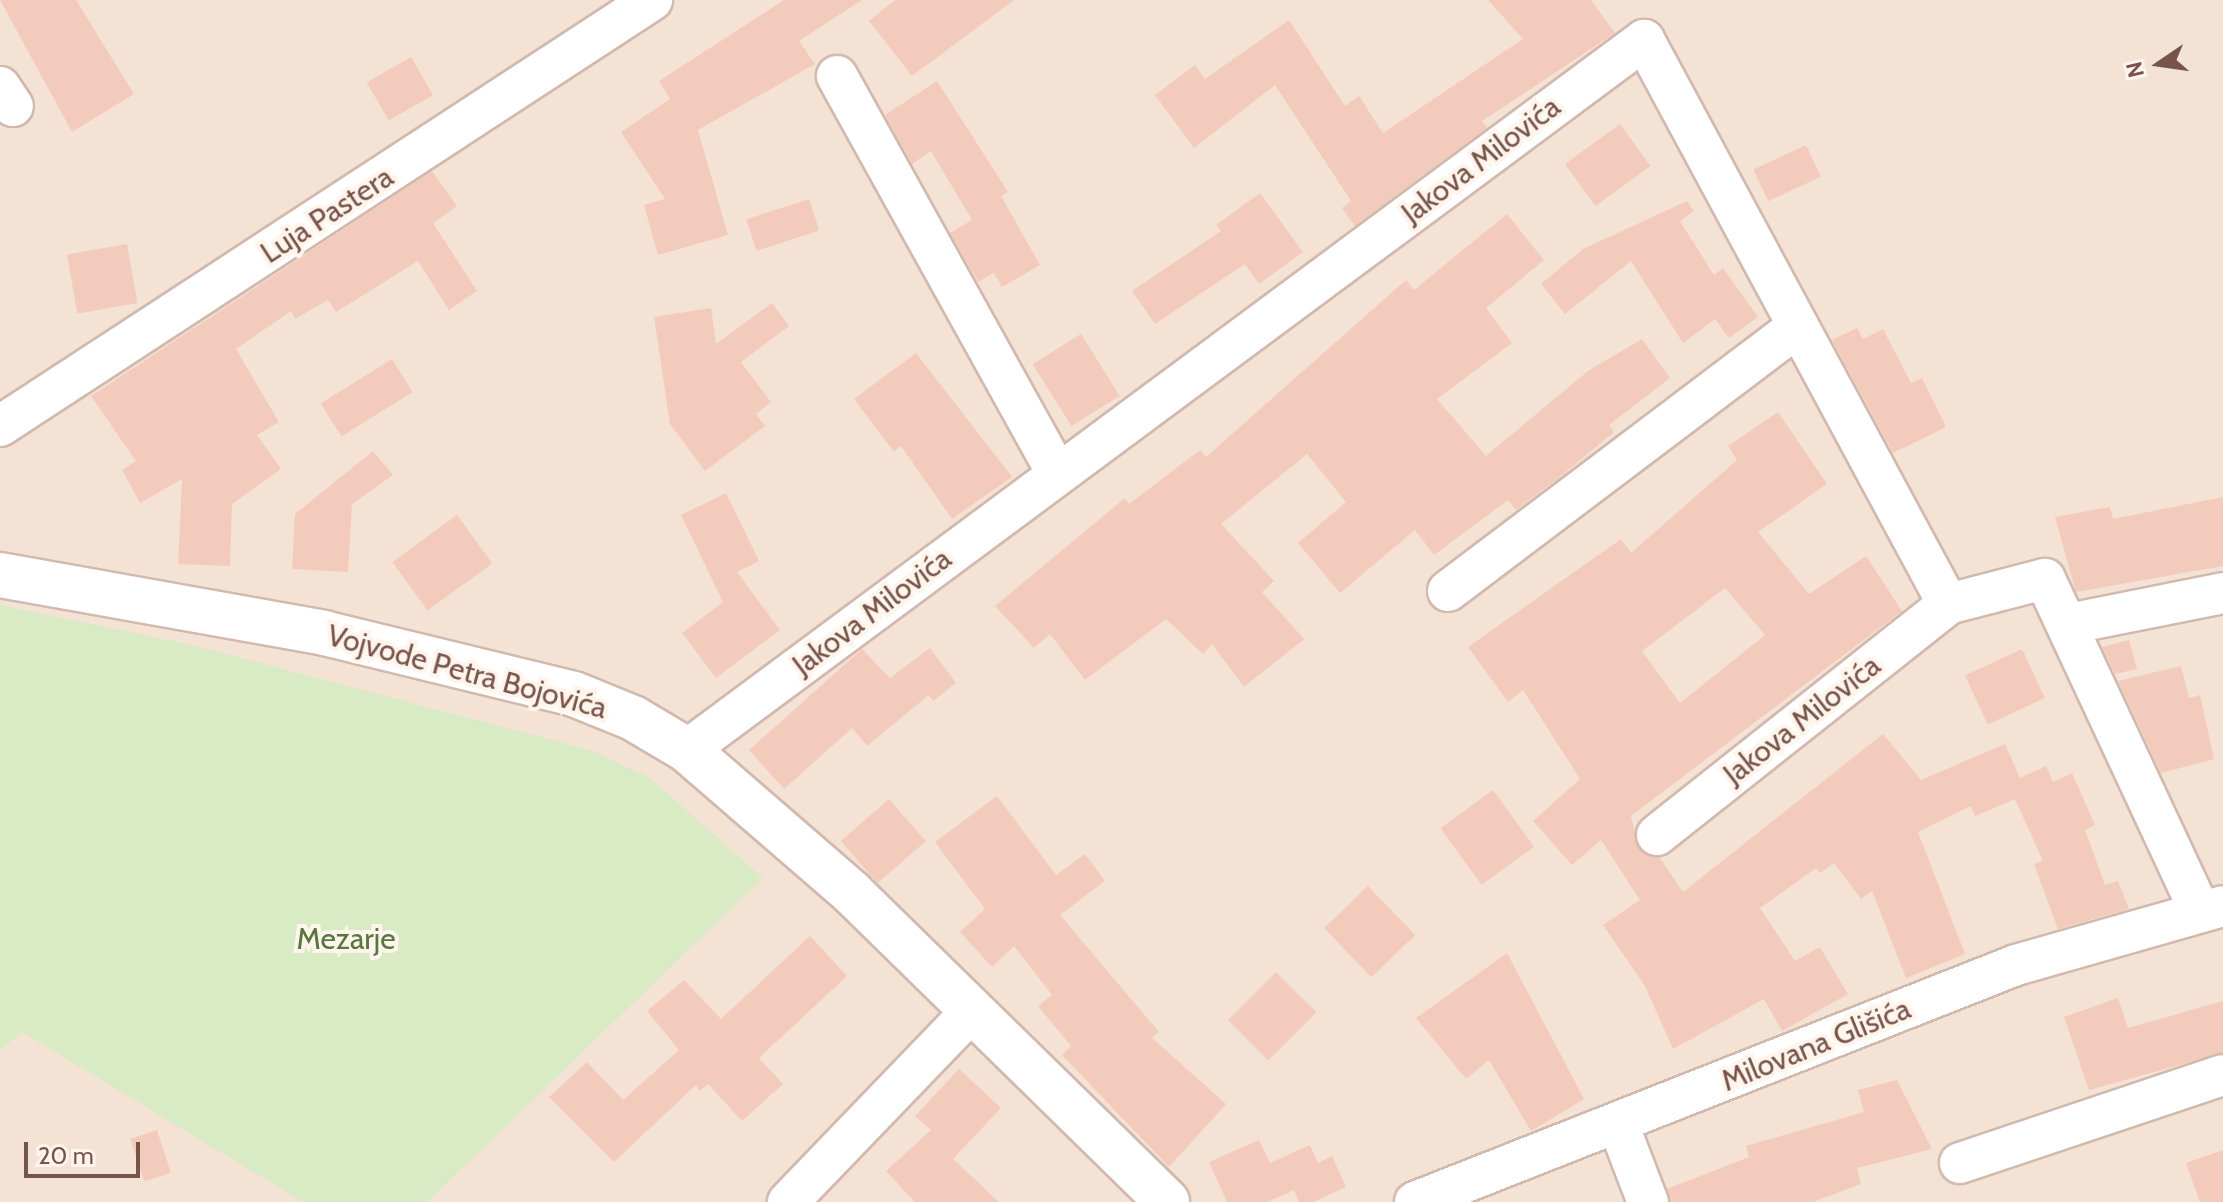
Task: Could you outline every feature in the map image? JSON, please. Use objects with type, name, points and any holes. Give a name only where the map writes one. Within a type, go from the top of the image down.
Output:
[{"type":"street","name":"Luja Pastera","points":[[0,426],[632,5]]},
{"type":"street","name":"Jakova Milovića","points":[[687,750],[1644,40],[1948,604]]},
{"type":"street","points":[[837,76],[1057,473]]},
{"type":"street","points":[[1448,591],[1798,326]]},
{"type":"street","name":"Vojvode Petra Bojovića","points":[[0,575],[324,633],[574,694],[687,750],[852,893],[1167,1202]]},
{"type":"street","name":"Jakova Milovića","points":[[1657,835],[1948,604],[2045,579],[2211,908]]},
{"type":"street","points":[[2068,624],[2223,593]]},
{"type":"street","name":"Milovana Glišića","points":[[1415,1202],[2016,965],[2211,908]]},
{"type":"street","points":[[788,1202],[971,1012]]},
{"type":"street","points":[[1960,1163],[2223,1075]]},
{"type":"street","points":[[1618,1124],[1648,1202]]},
{"type":"shaded area","points":[[0,0],[2223,0],[2223,1202],[0,1202]]},
{"type":"green space","name":"Mezarje","points":[[0,605],[192,645],[590,750],[650,778],[763,878],[427,1202],[303,1202],[22,1032],[0,1050]]},
{"type":"building","points":[[0,0],[76,0],[134,94],[72,132]]},
{"type":"building","points":[[784,0],[862,0],[799,41],[815,64],[698,130],[728,235],[658,255],[644,205],[665,199],[621,132],[670,99],[659,81]]},
{"type":"building","points":[[895,0],[1014,0],[912,76],[869,21]]},
{"type":"building","points":[[1488,0],[1591,0],[1615,33],[1482,121],[1487,128],[1355,226],[1342,208],[1351,201],[1275,85],[1194,148],[1155,95],[1195,65],[1205,79],[1289,20],[1345,106],[1359,96],[1383,133],[1523,39]]},
{"type":"building","points":[[411,57],[433,95],[389,121],[367,82]]},
{"type":"building","points":[[937,81],[1008,192],[1001,196],[1040,265],[1002,287],[994,273],[978,282],[950,233],[972,220],[931,151],[912,164],[885,115]]},
{"type":"building","points":[[1620,124],[1651,166],[1596,206],[1565,164]]},
{"type":"building","points":[[1806,145],[1821,177],[1768,201],[1753,170]]},
{"type":"building","points":[[432,171],[457,206],[433,223],[477,291],[449,310],[418,261],[336,312],[328,300],[295,319],[291,311],[236,349],[279,422],[257,435],[281,469],[232,504],[230,566],[178,564],[182,479],[140,503],[122,470],[136,461],[91,396]]},
{"type":"building","points":[[1260,193],[1303,252],[1259,284],[1245,264],[1155,324],[1132,291],[1221,231],[1216,225]]},
{"type":"building","points":[[809,199],[819,230],[756,251],[746,219]]},
{"type":"building","points":[[1687,201],[1694,211],[1680,221],[1714,275],[1723,268],[1758,317],[1729,338],[1715,319],[1683,343],[1631,261],[1565,314],[1541,284],[1583,249]]},
{"type":"building","points":[[1507,214],[1544,260],[1486,308],[1512,343],[1437,399],[1486,456],[1588,371],[1642,339],[1670,378],[1609,425],[1614,432],[1561,476],[1516,510],[1508,500],[1434,555],[1415,530],[1340,593],[1298,543],[1346,502],[1307,454],[1221,524],[1274,581],[1262,592],[1304,639],[1244,687],[1212,644],[1203,654],[1166,619],[1085,680],[1050,634],[1034,648],[995,606],[1125,498],[1129,504],[1200,450],[1206,457],[1406,280],[1414,290]]},
{"type":"building","points":[[127,244],[137,303],[77,314],[67,255]]},
{"type":"building","points":[[772,303],[789,326],[741,362],[771,402],[756,414],[765,426],[705,471],[670,424],[654,317],[711,308],[716,344]]},
{"type":"building","points":[[1857,328],[1863,339],[1883,329],[1911,383],[1922,378],[1946,427],[1893,453],[1832,340]]},
{"type":"building","points":[[1081,334],[1120,396],[1071,426],[1033,364]]},
{"type":"building","points":[[916,353],[1012,477],[952,519],[901,446],[894,452],[854,399]]},
{"type":"building","points":[[392,359],[413,392],[341,437],[321,404]]},
{"type":"building","points":[[1778,412],[1827,484],[1758,532],[1809,594],[1866,556],[1902,611],[1631,816],[1639,849],[1660,858],[1683,892],[1883,734],[1921,780],[2005,744],[2020,778],[2046,766],[2053,782],[2072,773],[2095,825],[2085,830],[2105,885],[2118,881],[2129,909],[2058,929],[2034,864],[2043,861],[2015,799],[1975,816],[1971,806],[1918,832],[1965,954],[1906,978],[1872,891],[1861,899],[1834,863],[1820,873],[1816,868],[1760,908],[1795,961],[1820,947],[1848,994],[1782,1031],[1764,999],[1673,1049],[1645,986],[1603,925],[1640,900],[1601,840],[1572,865],[1533,821],[1580,779],[1523,690],[1508,702],[1468,647],[1621,539],[1631,553],[1737,460],[1728,446]],"holes":[[[1725,588],[1765,635],[1680,703],[1642,651]]]},
{"type":"building","points":[[373,451],[393,475],[352,504],[348,572],[292,569],[295,514]]},
{"type":"building","points":[[726,493],[759,561],[737,572],[780,630],[716,678],[682,633],[723,602],[681,515]]},
{"type":"building","points":[[2223,497],[2223,566],[2076,592],[2055,517],[2110,507],[2113,519]]},
{"type":"building","points":[[457,515],[492,564],[428,611],[392,562]]},
{"type":"building","points":[[2129,640],[2137,669],[2115,674],[2102,647]]},
{"type":"building","points":[[930,648],[956,683],[933,701],[929,695],[867,746],[852,728],[784,789],[749,750],[862,649],[890,678]]},
{"type":"building","points":[[2022,649],[2045,698],[1988,725],[1965,676]]},
{"type":"building","points":[[2181,666],[2189,698],[2200,695],[2214,759],[2161,773],[2118,681]]},
{"type":"building","points":[[1493,790],[1534,847],[1482,885],[1440,828]]},
{"type":"building","points":[[997,796],[1056,875],[1085,854],[1105,881],[1060,915],[1159,1032],[1152,1038],[1226,1104],[1169,1167],[1062,1055],[1071,1046],[1038,1006],[1052,995],[1014,946],[992,967],[960,932],[985,909],[935,842]]},
{"type":"building","points":[[889,799],[926,841],[877,883],[841,841]]},
{"type":"building","points":[[1368,886],[1415,935],[1371,977],[1324,928]]},
{"type":"building","points":[[810,936],[847,976],[759,1058],[783,1084],[742,1121],[708,1084],[700,1091],[696,1085],[614,1162],[549,1097],[587,1062],[623,1100],[679,1050],[647,1011],[684,980],[721,1019]]},
{"type":"building","points":[[1507,953],[1584,1099],[1531,1131],[1489,1060],[1466,1079],[1416,1018]]},
{"type":"building","points":[[1276,972],[1316,1012],[1268,1060],[1228,1020]]},
{"type":"building","points":[[2118,998],[2128,1028],[2223,1001],[2223,1053],[2089,1090],[2064,1017]]},
{"type":"building","points":[[959,1069],[1001,1108],[953,1159],[999,1202],[915,1202],[886,1171],[931,1130],[915,1116]]},
{"type":"building","points":[[1897,1080],[1932,1149],[1857,1168],[1861,1184],[1813,1202],[1670,1202],[1667,1189],[1749,1157],[1746,1146],[1864,1112],[1858,1090]]},
{"type":"building","points":[[157,1130],[171,1173],[144,1181],[130,1139]]},
{"type":"building","points":[[1259,1140],[1270,1163],[1310,1145],[1318,1163],[1332,1156],[1346,1187],[1313,1202],[1299,1202],[1294,1190],[1267,1202],[1227,1202],[1209,1162]]},
{"type":"building","points":[[2223,1150],[2223,1202],[2200,1202],[2186,1163]]}]
